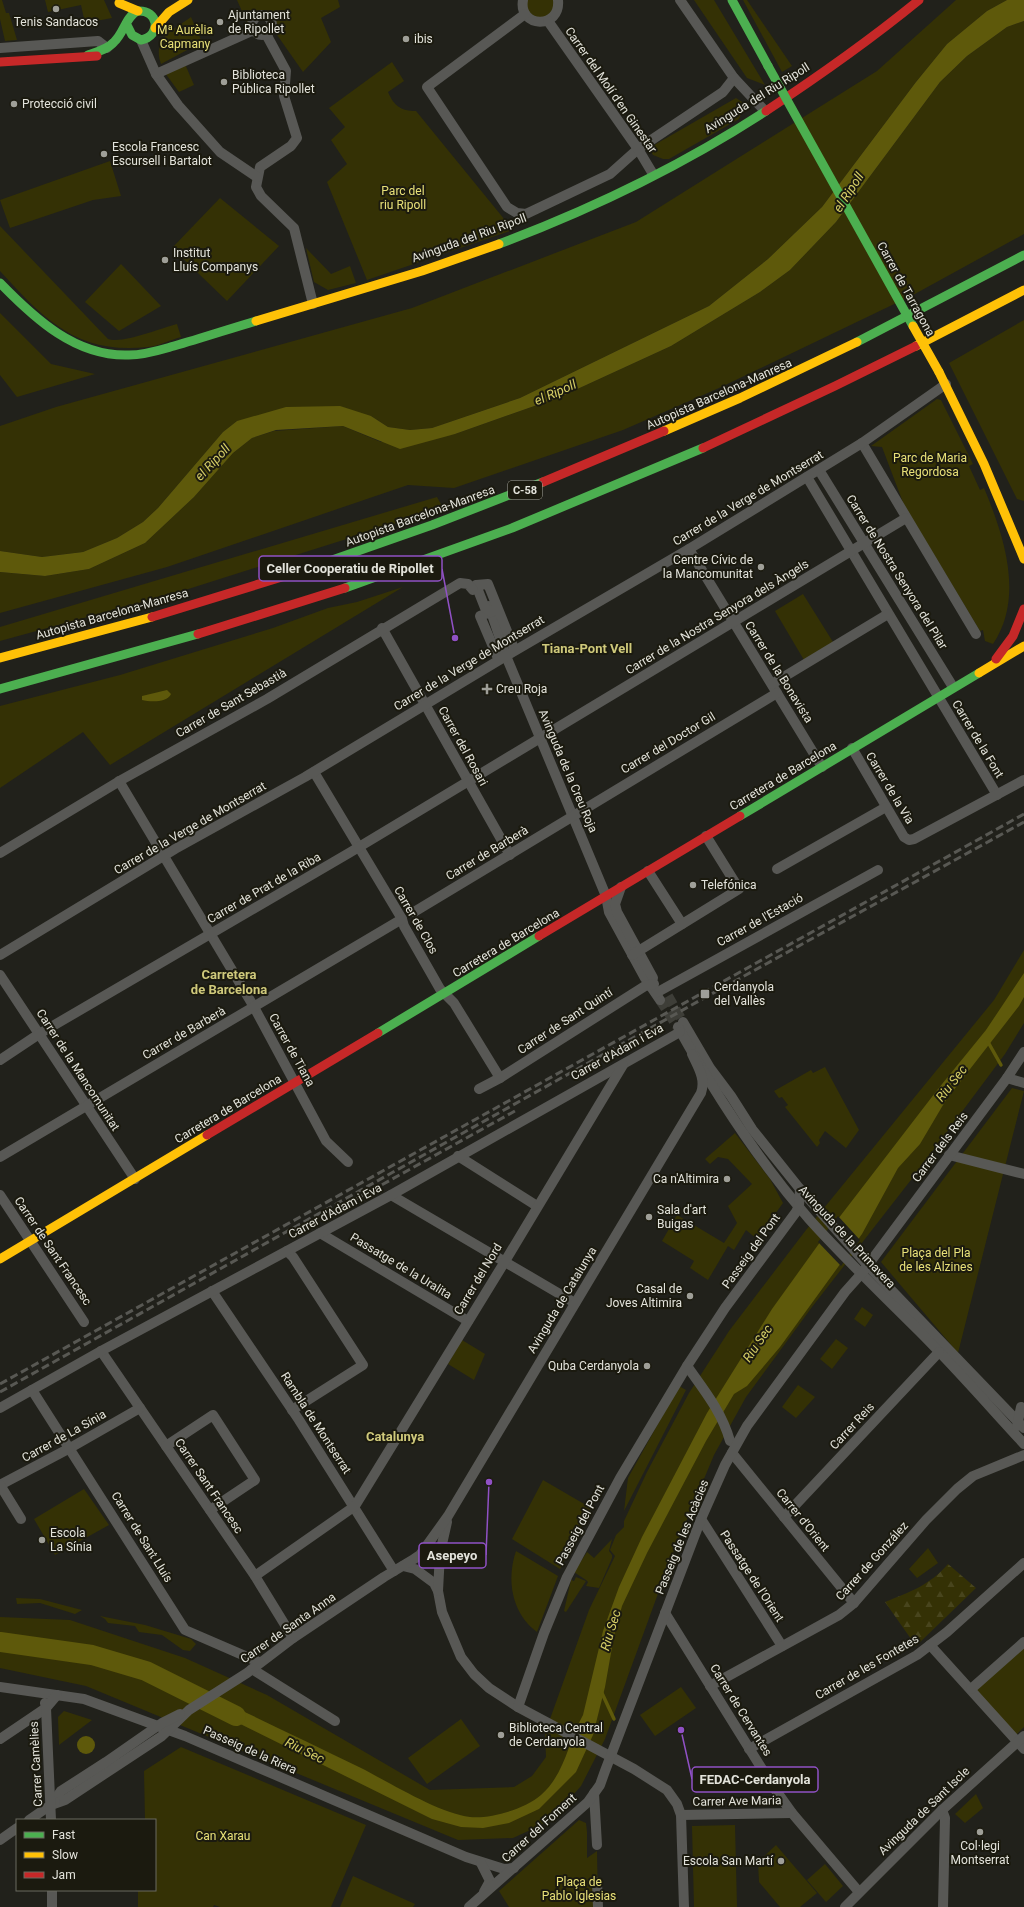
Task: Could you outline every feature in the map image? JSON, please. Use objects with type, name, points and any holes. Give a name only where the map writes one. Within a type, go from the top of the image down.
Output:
[{"type":"main road","points":[[0,62],[88,55],[101,56],[108,54],[132,41],[150,36],[169,12],[188,0]]},
{"type":"main road","name":"Carrer de Tarragona","points":[[723,0],[752,37]]},
{"type":"main road","name":"Carrer de Tarragona","points":[[732,0],[946,384],[983,458],[1024,559]]},
{"type":"main road","points":[[118,1],[138,11],[169,12]]},
{"type":"main road","points":[[118,1],[127,23],[132,41]]},
{"type":"main road","name":"Avinguda del Riu Ripoll","points":[[0,283],[27,311],[56,335],[90,350],[124,356],[163,349],[313,304],[473,253],[546,224],[653,174],[765,111],[837,63],[917,1]]},
{"type":"main road","points":[[88,55],[107,48],[120,36],[133,13],[138,11]]},
{"type":"main road","points":[[148,12],[154,19],[155,28]]},
{"type":"main road","name":"Autopista Barcelona-Manresa","points":[[0,658],[162,614],[306,569],[432,526],[514,494],[626,448],[753,392],[883,329],[1024,255]]},
{"type":"main road","name":"C-58","points":[[0,689],[166,644],[247,619],[313,598],[509,529],[613,488],[766,420],[938,336],[1024,290]]},
{"type":"main road","points":[[986,669],[1009,642],[1018,627],[1024,609]]},
{"type":"main road","name":"Carretera de Barcelona","points":[[0,1259],[444,994],[953,687],[1024,646]]},
{"type":"street","points":[[523,0],[522,5],[525,14],[533,21],[548,21],[557,12],[558,0]]},
{"type":"street","points":[[680,0],[734,78],[765,111]]},
{"type":"street","name":"Avinguda del Riu Ripoll","points":[[525,14],[427,87],[507,207],[517,213],[526,214],[610,174],[638,149],[722,92],[734,78]]},
{"type":"street","points":[[264,15],[270,18],[272,24],[271,30],[266,34],[260,35],[254,30],[252,24],[255,18],[264,15]]},
{"type":"street","name":"Carrer del Molí d'en Ginestar","points":[[548,21],[638,149],[653,174]]},
{"type":"street","points":[[156,74],[254,30]]},
{"type":"street","points":[[266,34],[286,71],[284,96],[297,138],[291,146],[260,167],[256,177],[256,187],[261,196],[294,228],[313,304]]},
{"type":"street","points":[[0,48],[98,40],[107,48]]},
{"type":"street","points":[[132,41],[178,106],[220,152],[256,177]]},
{"type":"street","name":"Carrer de la Verge de Montserrat","points":[[0,955],[165,856],[175,848],[314,772],[426,704],[501,656],[689,549],[862,443],[946,384]]},
{"type":"street","points":[[862,443],[976,634]]},
{"type":"street","name":"Carrer de Nostra Senyora del Pilar","points":[[819,470],[953,687]]},
{"type":"street","points":[[807,477],[937,697]]},
{"type":"street","name":"Carrer de la Nostra Senyora dels Àngels","points":[[540,738],[906,518]]},
{"type":"street","name":"Carrer de la Bonavista","points":[[689,549],[822,767]]},
{"type":"street","name":"Carrer de Sant Sebastià","points":[[0,853],[120,781],[268,699],[382,628],[460,583],[468,584],[473,590]]},
{"type":"street","name":"Avinguda de la Creu Roja","points":[[513,646],[492,609],[501,656],[540,738],[606,896]]},
{"type":"street","name":"Carrer del Doctor Gil","points":[[573,816],[774,689],[888,614]]},
{"type":"street","name":"Carrer del Rosari","points":[[382,628],[510,855]]},
{"type":"street","name":"Carrer de la Font","points":[[937,697],[997,795]]},
{"type":"street","name":"Carrer de Prat de la Riba","points":[[0,1060],[39,1034],[358,848],[540,738]]},
{"type":"street","name":"Carrer de la Via","points":[[852,748],[904,837],[909,840],[914,840],[997,795]]},
{"type":"street","name":"Carrer de Clos","points":[[314,772],[358,848],[402,919],[404,926],[444,994],[454,1003],[500,1078]]},
{"type":"street","points":[[997,795],[1024,780]]},
{"type":"street","name":"Carrer de Tiana","points":[[120,781],[254,1007],[326,1141],[348,1162]]},
{"type":"street","points":[[777,869],[886,807]]},
{"type":"street","name":"Carrer de Barberà","points":[[414,912],[573,816]]},
{"type":"street","points":[[635,953],[739,889],[706,836]]},
{"type":"street","name":"Carrer de l'Estació","points":[[656,989],[878,870]]},
{"type":"street","points":[[648,871],[682,924]]},
{"type":"street","points":[[621,887],[615,904],[635,953]]},
{"type":"street","points":[[606,896],[608,907],[656,989]]},
{"type":"street","points":[[593,904],[599,903],[608,907]]},
{"type":"street","name":"Carrer de Barberà","points":[[0,1157],[85,1105],[402,919]]},
{"type":"street","name":"Carrer de la Mancomunitat","points":[[0,975],[135,1179]]},
{"type":"street","name":"Carrer de Sant Quintí","points":[[478,1089],[656,989]]},
{"type":"street","points":[[680,1026],[727,1093]]},
{"type":"street","name":"Avinguda de Catalunya","points":[[398,1569],[420,1555],[448,1516],[698,1098],[704,1086],[702,1077],[680,1026]]},
{"type":"street","name":"Carrer d'Adam i Eva","points":[[0,1408],[212,1291],[391,1195],[623,1064],[680,1026]]},
{"type":"street","name":"Carrer dels Reis","points":[[874,1256],[1007,1078],[1024,1052]]},
{"type":"street","name":"Avinguda de Catalunya","points":[[692,1054],[709,1080]]},
{"type":"street","name":"Carrer del Nord","points":[[355,1506],[504,1263],[623,1064]]},
{"type":"street","points":[[1007,1078],[1024,1083]]},
{"type":"street","name":"Avinguda de la Primavera","points":[[709,1080],[727,1093],[756,1142],[851,1263],[864,1269],[1003,1406],[1021,1417]]},
{"type":"street","points":[[698,1098],[709,1094],[727,1093]]},
{"type":"street","points":[[949,1155],[1024,1174]]},
{"type":"street","points":[[458,1156],[537,1206]]},
{"type":"street","name":"Carrer de Sant Francesc","points":[[0,1195],[84,1322]]},
{"type":"street","points":[[391,1195],[504,1263],[575,1303]]},
{"type":"street","name":"Avinguda de la Primavera","points":[[807,1206],[858,1253],[870,1281],[1024,1441]]},
{"type":"street","name":"Passeig del Pont","points":[[518,1707],[544,1633],[576,1559],[620,1478],[687,1366],[736,1295],[807,1206]]},
{"type":"street","name":"Passatge de la Uralita","points":[[320,1233],[468,1321]]},
{"type":"street","points":[[287,1251],[293,1257],[363,1364],[292,1410]]},
{"type":"street","name":"Passeig de les Acàcies","points":[[606,1755],[665,1613],[701,1519],[732,1452],[747,1426],[854,1280],[874,1256]]},
{"type":"street","name":"Passeig de les Acàcies","points":[[808,1343],[819,1335],[855,1284],[862,1280],[870,1281]]},
{"type":"street","name":"Rambla de Montserrat","points":[[212,1291],[398,1569]]},
{"type":"street","name":"Carrer Sant Francesc","points":[[102,1351],[255,1576],[293,1638]]},
{"type":"street","name":"Carrer Reis","points":[[784,1517],[939,1352]]},
{"type":"street","points":[[687,1366],[710,1397],[729,1436]]},
{"type":"street","name":"Avinguda de la Primavera","points":[[966,1381],[979,1388],[1006,1418],[1011,1421],[1021,1417]]},
{"type":"street","name":"Carrer de Sant Lluís","points":[[32,1390],[185,1630],[253,1668],[335,1720]]},
{"type":"street","name":"Carrer de La Sínia","points":[[0,1485],[70,1448],[140,1408]]},
{"type":"street","points":[[166,1446],[213,1415],[254,1480],[210,1510]]},
{"type":"street","points":[[1013,1460],[1024,1441],[1017,1428],[1021,1417]]},
{"type":"street","name":"Carrer d'Orient","points":[[732,1452],[854,1603]]},
{"type":"street","name":"Carrer de González","points":[[710,1686],[839,1615],[854,1603],[926,1520],[957,1489],[973,1476],[1024,1456]]},
{"type":"street","points":[[0,1485],[21,1518]]},
{"type":"street","points":[[255,1576],[355,1506]]},
{"type":"street","name":"Avinguda de Catalunya","points":[[448,1516],[440,1553],[438,1591],[442,1612],[461,1657],[474,1674],[488,1688],[518,1707],[667,1790],[677,1804],[681,1815]]},
{"type":"street","name":"Passatge de l'Orient","points":[[701,1519],[782,1646]]},
{"type":"street","name":"Carrer de les Fontetes","points":[[749,1749],[863,1687],[917,1655],[947,1632],[1024,1563]]},
{"type":"street","name":"Avinguda de Catalunya","points":[[398,1569],[415,1569],[424,1574],[434,1583],[438,1591]]},
{"type":"street","name":"Carrer de Santa Anna","points":[[51,1805],[62,1791],[157,1726],[189,1710],[253,1668],[293,1638],[398,1569]]},
{"type":"street","name":"Carrer de Cervantes","points":[[665,1613],[749,1749],[792,1813],[859,1892]]},
{"type":"street","points":[[971,1689],[1024,1642]]},
{"type":"street","points":[[930,1645],[1022,1742]]},
{"type":"street","name":"Passeig de la Riera","points":[[0,1687],[84,1699],[167,1730],[481,1862],[504,1869],[514,1868]]},
{"type":"street","name":"Carrer Camèlies","points":[[38,1692],[45,1700],[46,1708],[51,1819]]},
{"type":"street","name":"Carrer Camèlies","points":[[46,1708],[57,1695]]},
{"type":"street","points":[[0,1738],[46,1708]]},
{"type":"street","name":"Carrer de Santa Anna","points":[[51,1805],[72,1796],[162,1736],[189,1710]]},
{"type":"street","name":"Carrer de Santa Anna","points":[[30,1819],[103,1770],[106,1762],[167,1730]]},
{"type":"street","name":"Avinguda de Sant Iscle","points":[[845,1907],[942,1810],[1022,1742]]},
{"type":"street","name":"Carrer del Foment","points":[[469,1907],[588,1802],[600,1785],[606,1755]]},
{"type":"street","points":[[594,1794],[597,1845]]},
{"type":"street","points":[[942,1810],[945,1818],[943,1907]]},
{"type":"street","name":"Carrer Ave Maria","points":[[681,1815],[792,1813]]},
{"type":"street","points":[[681,1815],[684,1907]]},
{"type":"street","points":[[0,1840],[16,1829]]},
{"type":"street","points":[[479,1898],[487,1888],[490,1881],[481,1862]]},
{"type":"street","points":[[598,1882],[598,1907]]},
{"type":"street","points":[[51,1906],[52,1891]]},
{"type":"green space","points":[[0,0],[2,0],[6,13],[9,13],[17,40],[5,41],[0,19]]},
{"type":"green space","points":[[45,0],[104,0],[112,18],[85,23],[81,5],[48,12]]},
{"type":"green space","points":[[237,0],[338,0],[340,7],[321,18],[331,42],[303,72],[275,32],[277,24],[274,16],[263,12],[253,15],[249,27]]},
{"type":"green space","points":[[527,0],[554,0],[555,4],[550,16],[537,19],[527,10]]},
{"type":"green space","points":[[694,0],[714,0],[765,85],[747,78]]},
{"type":"green space","points":[[743,0],[747,0],[792,66],[782,72]]},
{"type":"green space","points":[[956,0],[1007,0],[987,11],[947,44],[916,82],[822,207],[768,259],[709,306],[520,398],[432,428],[410,430],[388,427],[371,416],[237,421],[223,432],[158,508],[143,522],[117,538],[83,552],[42,557],[0,551],[0,426],[56,407],[412,308],[636,222],[877,71]]},
{"type":"green space","name":"Mª Aurèlia Capmany","points":[[191,17],[202,42],[161,64],[159,48],[162,41],[171,31]]},
{"type":"green space","points":[[1024,21],[1024,234],[913,295],[719,388],[623,430],[454,488],[408,485],[167,567],[0,613],[0,572],[45,576],[89,569],[145,543],[194,497],[233,453],[252,438],[274,431],[343,426],[381,442],[455,434],[560,397],[671,346],[760,292],[790,270],[836,222],[940,82],[967,56],[1007,27]]},
{"type":"green space","name":"Parc del riu Ripoll","points":[[392,62],[404,81],[388,92],[393,101],[402,109],[416,111],[513,230],[367,280],[327,182],[347,164],[331,140],[345,127],[329,108]]},
{"type":"green space","points":[[185,64],[194,85],[179,92],[165,73]]},
{"type":"green space","points":[[736,98],[742,102],[743,109],[739,119],[669,159],[663,159],[653,155],[650,150],[656,144]]},
{"type":"green space","points":[[110,161],[121,196],[93,200],[10,228],[0,200]]},
{"type":"green space","points":[[220,198],[279,246],[227,301],[172,248]]},
{"type":"green space","points":[[0,226],[108,339],[115,340],[132,338],[177,324],[181,337],[148,347],[123,348],[101,345],[82,339],[64,330],[47,318],[0,271]]},
{"type":"green space","points":[[306,248],[331,274],[350,266],[356,283],[328,290],[314,282]]},
{"type":"green space","points":[[121,264],[161,306],[119,331],[85,302]]},
{"type":"green space","points":[[0,313],[51,364],[95,374],[17,397],[0,375]]},
{"type":"green space","points":[[1024,320],[1024,501],[1017,499],[949,363]]},
{"type":"green space","name":"Parc de Maria Regordosa","points":[[937,399],[941,400],[973,464],[969,466],[980,490],[984,488],[999,527],[1004,547],[1008,568],[1008,607],[1002,626],[993,644],[985,641],[983,630],[980,631],[904,505],[882,447],[871,446]]},
{"type":"green space","points":[[437,497],[442,506],[394,524],[182,591],[0,641],[0,627]]},
{"type":"green space","points":[[403,587],[110,765],[83,732],[0,788],[0,706],[120,675],[273,628],[328,608],[357,602]]},
{"type":"green space","points":[[803,594],[833,642],[804,660],[775,611]]},
{"type":"green space","points":[[1024,950],[1024,1023],[1005,1054],[914,1176],[812,1307],[746,1397],[714,1455],[671,1558],[605,1739],[581,1786],[550,1821],[513,1838],[458,1840],[86,1686],[0,1668],[0,1617],[70,1620],[185,1658],[267,1695],[430,1790],[514,1787],[532,1776],[546,1757],[545,1733],[589,1610],[615,1556],[610,1550],[616,1535],[624,1527],[624,1521],[647,1472],[689,1393],[729,1331],[806,1230],[994,1000]]},
{"type":"green space","points":[[825,1067],[859,1130],[846,1148],[825,1131],[819,1140],[820,1143],[817,1147],[785,1107],[788,1105],[782,1097],[779,1098],[774,1091],[811,1070],[813,1073]]},
{"type":"green space","name":"Plaça del Pla de les Alzines","points":[[1012,1088],[1024,1091],[958,1353],[881,1262]]},
{"type":"green space","points":[[735,1133],[770,1179],[783,1203],[757,1239],[746,1230],[734,1250],[728,1246],[708,1280],[690,1268],[694,1261],[662,1241],[677,1215],[724,1243],[737,1223],[728,1206],[752,1184],[728,1159],[718,1157],[710,1164],[705,1159]]},
{"type":"green space","points":[[862,1307],[873,1315],[865,1327],[854,1319]]},
{"type":"green space","points":[[836,1339],[848,1348],[832,1369],[820,1359]]},
{"type":"green space","points":[[462,1340],[485,1354],[474,1380],[448,1364]]},
{"type":"green space","points":[[798,1385],[815,1397],[796,1418],[782,1407]]},
{"type":"green space","points":[[679,1386],[686,1390],[624,1511],[628,1478]]},
{"type":"green space","points":[[543,1480],[591,1508],[560,1569],[512,1539]]},
{"type":"green space","points":[[84,1489],[109,1525],[55,1555],[34,1519]]},
{"type":"green space","points":[[612,1539],[609,1551],[612,1558],[599,1588],[586,1586],[588,1582],[574,1572],[587,1552],[594,1558]]},
{"type":"green space","points":[[928,1548],[938,1563],[917,1578],[909,1569]]},
{"type":"green space","points":[[516,1551],[558,1576],[537,1632],[522,1616],[513,1596],[512,1573]]},
{"type":"green space","points":[[948,1564],[976,1588],[916,1646],[885,1602],[927,1583]]},
{"type":"green space","points":[[576,1577],[586,1581],[566,1612],[564,1611],[571,1580],[574,1581]]},
{"type":"green space","points":[[16,1598],[40,1599],[82,1610],[75,1614],[40,1603],[17,1604]]},
{"type":"green space","points":[[100,1616],[145,1625],[191,1639],[196,1644],[190,1651],[183,1650],[162,1635],[139,1632],[135,1626],[108,1623]]},
{"type":"green space","points":[[1024,1642],[1024,1727],[1014,1737],[971,1689]]},
{"type":"green space","points":[[681,1687],[696,1708],[655,1736],[640,1715]]},
{"type":"green space","points":[[64,1711],[92,1720],[59,1745],[58,1717]]},
{"type":"green space","points":[[461,1719],[480,1746],[427,1784],[408,1758]]},
{"type":"green space","name":"Can Xarau","points":[[181,1747],[366,1825],[331,1907],[220,1907],[214,1905],[213,1907],[138,1907],[138,1891],[156,1891],[156,1819],[145,1819],[144,1771]]},
{"type":"green space","points":[[976,1794],[983,1808],[965,1823],[955,1814]]},
{"type":"green space","name":"Plaça de Pablo Iglesias","points":[[579,1820],[586,1823],[587,1858],[597,1851],[598,1907],[509,1907],[499,1891]]},
{"type":"green space","points":[[735,1825],[737,1907],[694,1907],[692,1826]]},
{"type":"green space","points":[[776,1845],[817,1893],[800,1907],[780,1907],[759,1882],[758,1862]]},
{"type":"green space","points":[[825,1864],[843,1886],[826,1902],[807,1880]]},
{"type":"green space","points":[[353,1876],[415,1904],[413,1907],[340,1907]]},
{"type":"water","name":"el Ripoll","points":[[1007,0],[1024,0],[1024,21],[1007,27],[967,56],[940,82],[836,222],[790,270],[760,292],[671,346],[560,397],[455,434],[400,449],[343,426],[276,430],[252,438],[233,453],[194,497],[145,543],[89,569],[45,576],[0,572],[0,551],[42,557],[83,552],[117,538],[143,522],[158,508],[223,432],[237,421],[286,407],[340,406],[371,416],[388,427],[410,430],[432,428],[520,398],[709,306],[768,259],[822,207],[916,82],[947,44],[987,11]]},
{"type":"water","points":[[167,690],[171,694],[166,699],[154,701],[142,700],[142,696]]},
{"type":"water","points":[[1024,973],[1024,997],[1019,1006],[946,1100],[920,1144],[898,1168],[862,1234],[780,1347],[747,1386],[734,1394],[706,1441],[647,1553],[622,1606],[614,1636],[605,1687],[593,1735],[576,1772],[539,1809],[509,1823],[483,1828],[461,1827],[432,1819],[216,1712],[212,1704],[228,1704],[359,1767],[443,1810],[457,1814],[470,1817],[497,1815],[526,1805],[541,1795],[549,1787],[561,1768],[583,1715],[603,1631],[619,1587],[642,1537],[707,1413],[772,1309],[818,1245],[938,1089],[986,1030]]},
{"type":"water","points":[[86,1736],[92,1739],[95,1745],[92,1751],[86,1754],[80,1751],[77,1745],[80,1739]]},
{"type":"pier","points":[[838,1216],[860,1240],[841,1266],[818,1242]]},
{"type":"waterway","points":[[988,1042],[1001,1065]]},
{"type":"waterway","name":"Riu Sec","points":[[0,1642],[92,1655],[146,1671],[236,1716]]},
{"type":"waterway","points":[[601,1691],[614,1719]]},
{"type":"tunnel","points":[[668,996],[683,1022]]},
{"type":"tunnel","points":[[660,1000],[677,1026]]},
{"type":"railway","points":[[0,1384],[1024,814]]},
{"type":"railway","points":[[0,1392],[706,997],[1024,822]]},
{"type":"railway","points":[[340,1208],[515,1111]]},
{"type":"traffic: fast","points":[[732,0],[768,66]]},
{"type":"traffic: fast","points":[[88,55],[109,47],[120,34],[133,14],[137,11],[150,14],[155,23],[155,29],[148,38],[141,40],[132,35],[127,25]]},
{"type":"traffic: fast","points":[[768,66],[913,326]]},
{"type":"traffic: fast","points":[[499,244],[568,216],[636,185],[702,150],[766,111]]},
{"type":"traffic: fast","points":[[857,342],[1024,255]]},
{"type":"traffic: fast","points":[[0,283],[27,310],[58,333],[74,343],[91,350],[110,354],[135,355],[152,352],[256,321]]},
{"type":"traffic: fast","points":[[345,588],[512,528],[703,448]]},
{"type":"traffic: fast","points":[[298,572],[432,525],[543,482]]},
{"type":"traffic: fast","points":[[0,689],[198,634]]},
{"type":"traffic: fast","points":[[740,816],[979,673]]},
{"type":"traffic: fast","points":[[378,1033],[539,936]]},
{"type":"traffic: slow","points":[[155,28],[169,12],[188,0]]},
{"type":"traffic: slow","points":[[119,3],[138,11]]},
{"type":"traffic: slow","points":[[256,321],[422,271],[499,244]]},
{"type":"traffic: slow","points":[[916,346],[1024,290]]},
{"type":"traffic: slow","points":[[913,326],[939,372]]},
{"type":"traffic: slow","points":[[664,431],[740,398],[857,342]]},
{"type":"traffic: slow","points":[[939,372],[984,464],[1024,559]]},
{"type":"traffic: slow","points":[[0,658],[152,617]]},
{"type":"traffic: slow","points":[[979,673],[1024,646]]},
{"type":"traffic: slow","points":[[0,1259],[207,1135]]},
{"type":"traffic: jam","points":[[766,111],[844,57],[919,0]]},
{"type":"traffic: jam","points":[[0,62],[97,56]]},
{"type":"traffic: jam","points":[[703,448],[916,346]]},
{"type":"traffic: jam","points":[[543,482],[664,431]]},
{"type":"traffic: jam","points":[[152,617],[298,572]]},
{"type":"traffic: jam","points":[[198,634],[345,588]]},
{"type":"traffic: jam","points":[[996,659],[1013,636],[1024,609]]},
{"type":"traffic: jam","points":[[539,936],[740,816]]},
{"type":"traffic: jam","points":[[207,1135],[378,1033]]},
{"type":"place","name":"Tenis Sandacos","points":[[56,9]]},
{"type":"place","name":"Ajuntament de Ripollet","points":[[220,22]]},
{"type":"place","name":"ibis","points":[[406,39]]},
{"type":"place","name":"Biblioteca Pública Ripollet","points":[[224,82]]},
{"type":"place","name":"Protecció civil","points":[[14,104]]},
{"type":"place","name":"Escola Francesc Escursell i Bartalot","points":[[104,154]]},
{"type":"place","name":"Institut Lluís Companys","points":[[165,260]]},
{"type":"place","name":"Centre Cívic de la Mancomunitat","points":[[761,567]]},
{"type":"place","name":"Celler Cooperatiu de Ripollet","points":[[455,638]]},
{"type":"place","name":"Creu Roja","points":[[487,689]]},
{"type":"place","name":"Telefónica","points":[[693,885]]},
{"type":"place","name":"Cerdanyola del Vallès","points":[[705,994]]},
{"type":"place","name":"Ca n'Altimira","points":[[727,1179]]},
{"type":"place","name":"Sala d'art Buigas","points":[[649,1217]]},
{"type":"place","name":"Casal de Joves Altimira","points":[[690,1296]]},
{"type":"place","name":"Quba Cerdanyola","points":[[647,1366]]},
{"type":"place","name":"Asepeyo","points":[[489,1482]]},
{"type":"place","name":"Escola La Sínia","points":[[42,1540]]},
{"type":"place","name":"FEDAC-Cerdanyola","points":[[681,1730]]},
{"type":"place","name":"Biblioteca Central de Cerdanyola","points":[[501,1735]]},
{"type":"place","name":"Col·legi Montserrat","points":[[980,1832]]},
{"type":"place","name":"Escola San Martí","points":[[781,1861]]},
{"type":"district","name":"Tiana-Pont Vell","points":[[587,648]]},
{"type":"district","name":"Carretera de Barcelona","points":[[229,982]]},
{"type":"district","name":"Catalunya","points":[[395,1436]]}]
